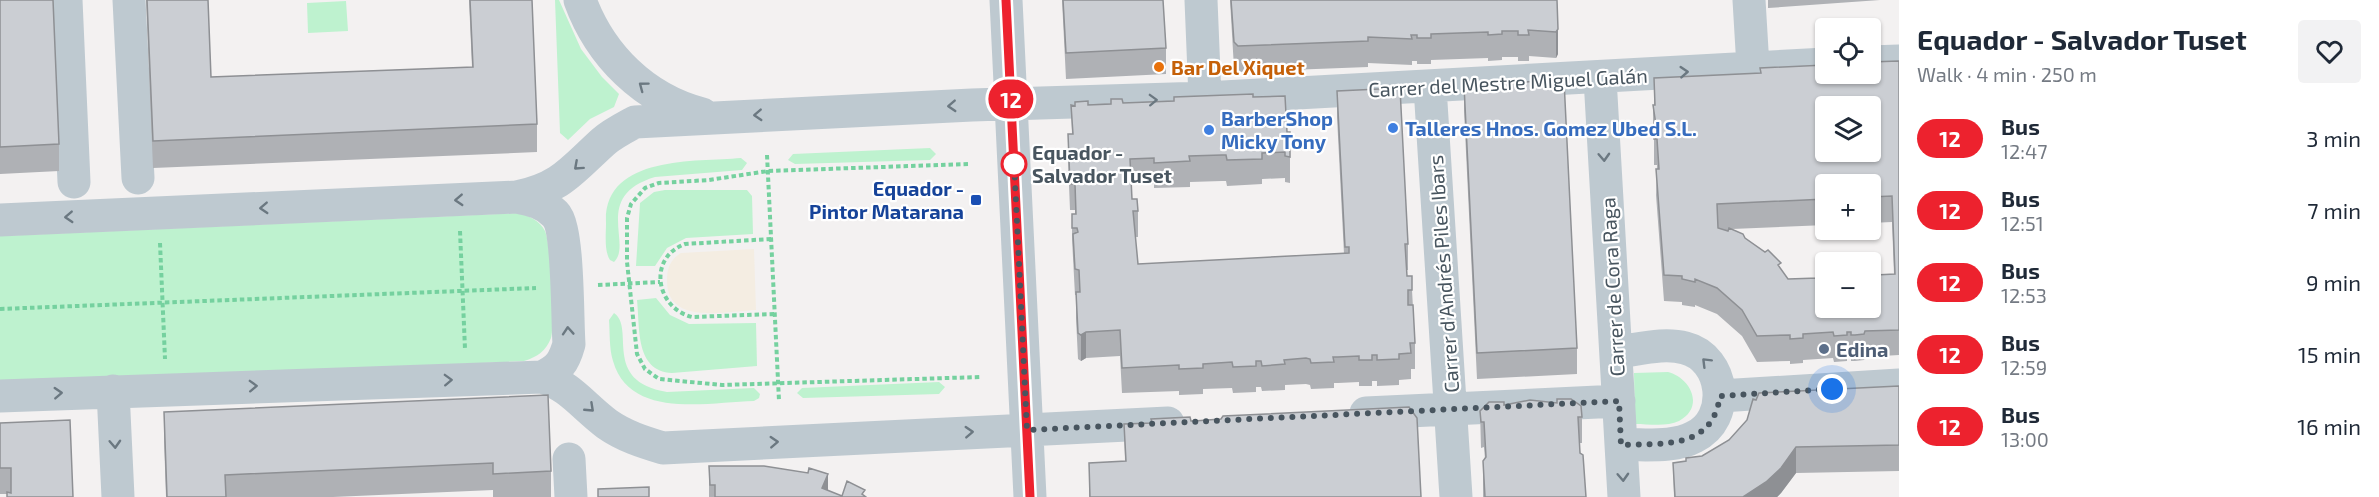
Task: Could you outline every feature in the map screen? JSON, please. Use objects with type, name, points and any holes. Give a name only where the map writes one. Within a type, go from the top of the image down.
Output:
[{"type":"street","points":[[66,0],[74,182]]},
{"type":"street","points":[[129,0],[138,178]]},
{"type":"street","points":[[580,0],[586,17],[610,55],[626,72],[662,99],[683,109],[715,117]]},
{"type":"street","points":[[1006,0],[1030,497]]},
{"type":"street","points":[[1201,0],[1205,98]]},
{"type":"street","points":[[1749,0],[1753,67]]},
{"type":"street","points":[[1881,62],[1899,61]]},
{"type":"street","name":"Carrer del Mestre Miguel Galán","points":[[517,197],[541,192],[562,180],[605,140],[635,122],[1205,98],[1815,64]]},
{"type":"street","name":"Carrer de Cora Raga","points":[[1600,78],[1624,497]]},
{"type":"street","name":"Carrer d'Andrés Piles Ibars","points":[[1430,87],[1456,497]]},
{"type":"street","points":[[0,220],[517,197],[540,202],[557,215],[564,233],[569,344],[565,358],[558,369],[542,377]]},
{"type":"street","points":[[1616,352],[1667,346],[1686,348],[1702,357],[1714,370],[1720,396],[1719,408],[1710,425],[1695,437],[1676,442],[1621,445]]},
{"type":"street","points":[[0,396],[542,377],[558,382],[572,392],[606,423],[632,438],[663,448],[1204,421]]},
{"type":"street","points":[[1720,396],[1899,385]]},
{"type":"street","points":[[113,391],[118,497]]},
{"type":"street","points":[[1334,414],[1619,401]]},
{"type":"street","points":[[569,459],[571,497]]},
{"type":"path","points":[[767,155],[779,401]]},
{"type":"path","points":[[968,164],[768,171],[710,180],[659,183],[645,188],[631,204],[627,218],[628,284],[637,354],[645,369],[659,379],[723,385],[980,377]]},
{"type":"path","points":[[459,227],[465,354]]},
{"type":"path","points":[[771,239],[685,244],[674,248],[665,258],[660,282],[663,296],[681,314],[692,317],[774,315]]},
{"type":"path","points":[[160,240],[165,367]]},
{"type":"path","points":[[589,285],[660,282]]},
{"type":"path","points":[[0,309],[540,288]]},
{"type":"green space","points":[[555,0],[559,0],[581,49],[602,77],[619,94],[614,107],[590,119],[568,140],[560,133]]},
{"type":"green space","points":[[346,1],[348,31],[308,33],[307,3]]},
{"type":"green space","points":[[930,148],[936,154],[930,160],[795,164],[788,160],[793,154]]},
{"type":"green space","points":[[741,158],[747,163],[742,170],[655,177],[636,185],[625,196],[619,207],[619,254],[614,262],[610,260],[606,248],[606,223],[609,201],[619,185],[635,174],[655,166],[677,162]]},
{"type":"green space","points":[[747,190],[752,196],[753,234],[686,238],[667,248],[655,266],[636,266],[640,203],[654,192]]},
{"type":"green space","points":[[519,213],[534,219],[545,231],[551,267],[551,338],[540,353],[524,361],[0,385],[0,236]]},
{"type":"green space","points":[[656,298],[670,315],[689,324],[756,323],[757,366],[672,373],[651,365],[642,346],[637,300]]},
{"type":"green space","points":[[614,313],[620,320],[627,366],[634,377],[647,386],[667,392],[754,388],[760,394],[759,398],[754,401],[673,404],[653,400],[636,392],[622,380],[613,361],[609,320]]},
{"type":"green space","points":[[1668,372],[1683,380],[1692,394],[1693,401],[1687,415],[1679,421],[1663,425],[1635,424],[1634,373]]},
{"type":"green space","points":[[939,382],[945,387],[939,394],[803,398],[797,393],[802,388]]},
{"type":"sand","points":[[754,249],[756,310],[701,313],[677,305],[670,295],[667,281],[669,268],[674,258],[681,253]]},
{"type":"building","points":[[0,0],[53,0],[59,144],[0,147]]},
{"type":"building","points":[[147,0],[208,0],[211,77],[473,67],[470,0],[532,0],[537,124],[153,141]]},
{"type":"building","points":[[1063,0],[1163,0],[1166,48],[1066,53]]},
{"type":"building","points":[[1231,0],[1557,0],[1558,29],[1556,32],[1528,30],[1529,35],[1518,35],[1518,31],[1502,31],[1502,34],[1488,35],[1488,32],[1431,34],[1431,38],[1417,38],[1417,35],[1411,35],[1412,39],[1368,37],[1368,41],[1238,46],[1234,42]]},
{"type":"building","points":[[1899,61],[1899,330],[1865,331],[1864,334],[1855,335],[1847,332],[1847,335],[1834,336],[1833,332],[1803,334],[1803,338],[1790,339],[1790,335],[1757,336],[1742,310],[1717,288],[1695,279],[1695,282],[1682,279],[1682,276],[1664,275],[1656,169],[1659,169],[1657,139],[1654,139],[1654,125],[1656,125],[1653,105],[1655,105],[1654,78],[1761,73],[1760,68],[1815,65],[1815,84],[1881,84],[1881,62]],"holes":[[[1815,174],[1881,174],[1881,196],[1892,196],[1895,274],[1881,275],[1881,318],[1815,318],[1815,278],[1788,279],[1778,265],[1781,263],[1768,250],[1765,252],[1745,238],[1743,234],[1729,228],[1728,231],[1718,228],[1717,204],[1815,200]]]},
{"type":"building","points":[[1564,80],[1577,348],[1477,353],[1464,85]]},
{"type":"building","points":[[1400,88],[1408,244],[1405,244],[1407,276],[1412,276],[1412,290],[1408,290],[1408,305],[1413,305],[1415,343],[1410,343],[1411,353],[1399,354],[1399,359],[1377,360],[1377,355],[1372,355],[1372,360],[1359,360],[1359,356],[1333,357],[1334,362],[1311,363],[1310,359],[1306,358],[1284,360],[1285,364],[1262,366],[1261,361],[1256,361],[1256,366],[1233,367],[1232,362],[1203,364],[1203,368],[1179,369],[1179,365],[1122,368],[1120,330],[1086,332],[1081,335],[1078,333],[1076,292],[1080,292],[1079,270],[1075,269],[1073,234],[1078,232],[1077,228],[1072,228],[1072,214],[1076,214],[1075,184],[1070,184],[1068,134],[1073,134],[1071,105],[1075,106],[1075,102],[1088,101],[1088,105],[1111,104],[1111,99],[1122,99],[1123,103],[1174,101],[1174,97],[1253,94],[1253,97],[1285,96],[1287,132],[1290,132],[1290,157],[1285,156],[1285,152],[1262,153],[1262,159],[1227,160],[1226,155],[1189,156],[1190,161],[1154,163],[1154,158],[1130,159],[1132,199],[1137,199],[1138,211],[1133,211],[1138,264],[1349,253],[1349,247],[1345,247],[1337,91]]},
{"type":"building","points":[[1899,386],[1899,445],[1796,447],[1781,468],[1766,482],[1743,497],[1675,497],[1673,463],[1686,461],[1686,458],[1702,456],[1729,440],[1747,420],[1753,399],[1756,400],[1759,393]]},
{"type":"building","points":[[548,395],[551,471],[493,474],[493,463],[225,475],[226,497],[167,497],[164,412]]},
{"type":"building","points":[[1557,399],[1571,399],[1581,406],[1582,417],[1578,417],[1586,497],[1485,497],[1484,422],[1481,422],[1480,411],[1489,402],[1504,402],[1504,405],[1530,400],[1557,403]]},
{"type":"building","points":[[1409,407],[1417,418],[1421,497],[1090,497],[1089,463],[1126,461],[1124,424],[1152,423],[1151,419],[1190,417],[1191,421],[1194,421],[1221,419],[1223,416]]},
{"type":"building","points":[[70,420],[73,497],[7,497],[7,492],[11,493],[11,468],[0,468],[0,423]]},
{"type":"building","points":[[709,466],[764,466],[808,473],[809,468],[828,474],[822,488],[842,496],[847,481],[865,490],[862,494],[866,497],[715,497],[715,485],[710,485]]},
{"type":"building","points":[[649,487],[649,497],[598,497],[598,489]]},
{"type":"bus line","name":"12","points":[[1006,0],[1030,497]]},
{"type":"place","name":"Bar Del Xiquet","points":[[1159,67]]},
{"type":"place","name":"Talleres Hnos. Gomez Ubed S.L.","points":[[1393,128]]},
{"type":"place","name":"BarberShop Micky Tony","points":[[1209,130]]},
{"type":"place","name":"Equador - Salvador Tuset","points":[[1014,164]]},
{"type":"place","name":"Equador - Pintor Matarana","points":[[976,200]]},
{"type":"place","name":"Edina","points":[[1824,349]]},
{"type":"route","points":[[1014,164],[1014,160],[1027,430],[1619,401],[1621,445],[1676,442],[1695,437],[1710,425],[1719,408],[1720,396],[1832,389]]}]
